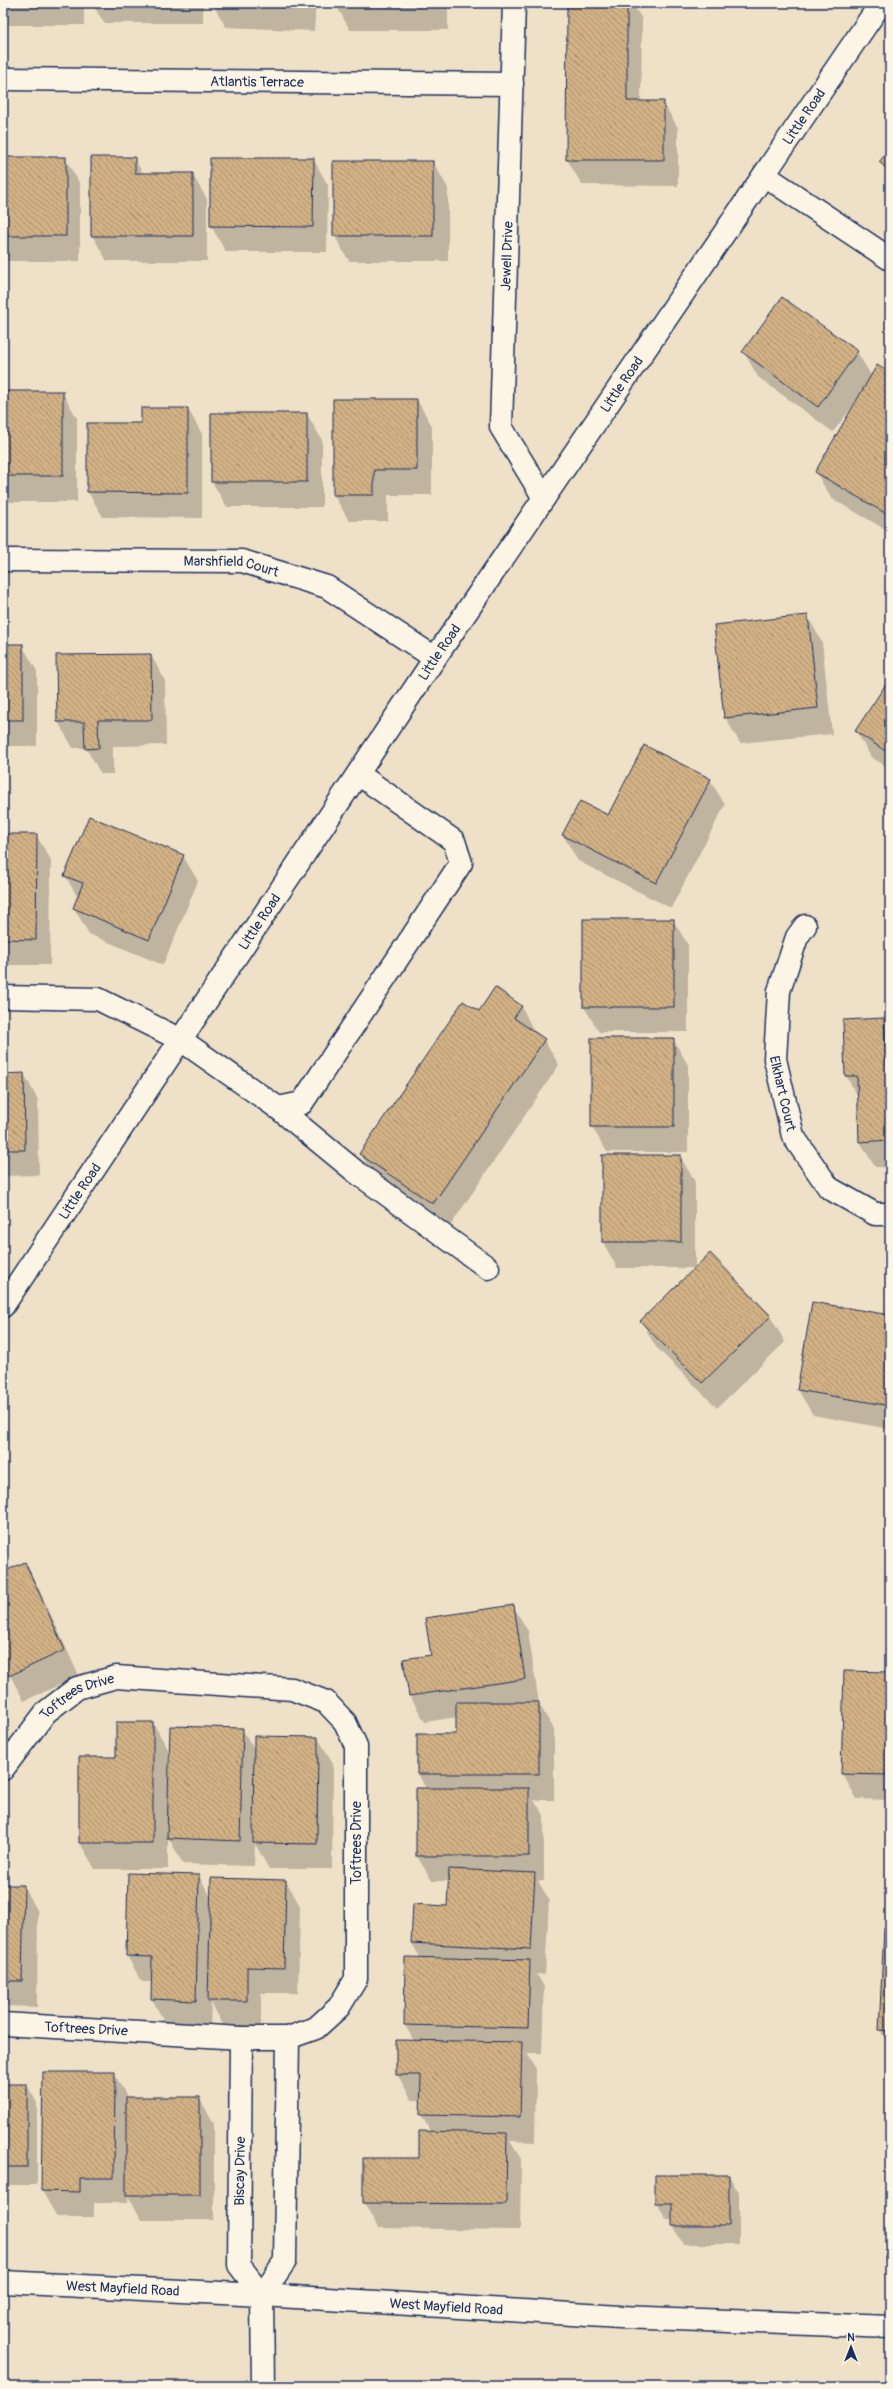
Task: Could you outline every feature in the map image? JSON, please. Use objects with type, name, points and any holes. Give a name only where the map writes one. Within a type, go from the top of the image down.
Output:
[{"type":"street","name":"Jewell Drive","points":[[514,3],[501,426],[544,498]]},
{"type":"street","name":"Little Road","points":[[3,1306],[435,658],[881,3]]},
{"type":"street","name":"Atlantis Terrace","points":[[3,79],[512,84]]},
{"type":"street","points":[[764,175],[890,259]]},
{"type":"street","name":"Marshfield Court","points":[[3,560],[242,561],[327,587],[435,658]]},
{"type":"street","points":[[278,1108],[302,1102],[461,863],[454,841],[358,774]]},
{"type":"street","name":"Elkhart Court","points":[[804,926],[797,937],[779,991],[775,1060],[793,1136],[829,1188],[875,1214],[890,1214]]},
{"type":"street","points":[[3,997],[98,999],[181,1040],[278,1108],[356,1172],[488,1268]]},
{"type":"street","name":"Toftrees Drive","points":[[3,1769],[46,1712],[77,1688],[116,1678],[292,1689],[326,1702],[345,1722],[356,1746],[356,1979],[339,2007],[316,2028],[288,2038],[241,2038],[3,2024]]},
{"type":"street","name":"Biscay Drive","points":[[241,2038],[239,2265],[262,2295]]},
{"type":"street","points":[[263,2386],[262,2295],[285,2261],[288,2038]]},
{"type":"street","name":"West Mayfield Road","points":[[3,2282],[262,2295],[620,2317],[890,2328]]},
{"type":"building","points":[[247,3],[300,3],[300,6]]},
{"type":"building","points":[[334,3],[433,3],[433,5],[334,5]]},
{"type":"building","points":[[567,3],[627,3],[627,101],[664,101],[664,160],[566,160]]},
{"type":"building","points":[[890,149],[890,171],[879,162]]},
{"type":"building","points":[[3,157],[66,157],[66,236],[3,236]]},
{"type":"building","points":[[91,157],[135,157],[135,173],[193,173],[193,236],[91,236]]},
{"type":"building","points":[[210,158],[314,158],[313,227],[210,226]]},
{"type":"building","points":[[333,161],[433,161],[433,236],[333,236]]},
{"type":"building","points":[[782,297],[858,351],[818,407],[742,352]]},
{"type":"building","points":[[877,365],[890,373],[890,516],[815,472]]},
{"type":"building","points":[[3,391],[63,391],[63,476],[3,476]]},
{"type":"building","points":[[333,399],[417,399],[417,470],[374,470],[374,495],[333,495]]},
{"type":"building","points":[[141,408],[188,408],[188,493],[87,492],[87,423],[141,423]]},
{"type":"building","points":[[211,413],[307,413],[307,482],[211,482]]},
{"type":"building","points":[[808,615],[818,708],[724,718],[714,625]]},
{"type":"building","points":[[3,644],[23,644],[23,720],[3,720]]},
{"type":"building","points":[[151,654],[152,720],[98,720],[99,748],[85,749],[84,722],[57,722],[56,655]]},
{"type":"building","points":[[890,678],[890,754],[855,731]]},
{"type":"building","points":[[644,745],[711,779],[656,883],[562,835],[580,801],[608,815]]},
{"type":"building","points":[[89,816],[184,855],[149,940],[73,908],[83,883],[64,876]]},
{"type":"building","points":[[3,834],[37,834],[36,940],[3,939]]},
{"type":"building","points":[[583,919],[674,919],[674,1007],[583,1007]]},
{"type":"building","points":[[495,987],[522,1006],[514,1018],[545,1039],[433,1204],[359,1154],[463,1001],[479,1011]]},
{"type":"building","points":[[884,1018],[886,1060],[890,1060],[890,1140],[859,1142],[857,1076],[845,1076],[843,1020]]},
{"type":"building","points":[[591,1038],[674,1038],[674,1127],[591,1127]]},
{"type":"building","points":[[24,1073],[25,1150],[3,1150],[3,1074]]},
{"type":"building","points":[[602,1155],[681,1155],[681,1242],[602,1242]]},
{"type":"building","points":[[710,1253],[771,1316],[702,1383],[640,1321]]},
{"type":"building","points":[[812,1302],[890,1315],[890,1373],[885,1405],[797,1390]]},
{"type":"building","points":[[25,1562],[65,1650],[9,1676],[3,1663],[3,1572]]},
{"type":"building","points":[[514,1605],[525,1679],[409,1696],[403,1659],[431,1655],[425,1618]]},
{"type":"building","points":[[844,1671],[890,1672],[890,1775],[841,1774]]},
{"type":"building","points":[[456,1702],[539,1702],[539,1774],[417,1774],[417,1734],[456,1734]]},
{"type":"building","points":[[116,1722],[153,1722],[153,1843],[79,1843],[79,1757],[116,1757]]},
{"type":"building","points":[[170,1726],[243,1728],[240,1841],[167,1838]]},
{"type":"building","points":[[254,1736],[318,1737],[317,1844],[253,1843]]},
{"type":"building","points":[[416,1788],[529,1788],[529,1856],[416,1856]]},
{"type":"building","points":[[449,1869],[535,1873],[531,1949],[411,1943],[413,1904],[447,1906]]},
{"type":"building","points":[[128,1873],[199,1875],[196,2001],[151,1999],[152,1957],[126,1956]]},
{"type":"building","points":[[211,1878],[286,1880],[284,1968],[247,1967],[247,2001],[208,2001]]},
{"type":"building","points":[[3,1885],[24,1885],[22,1981],[3,1981]]},
{"type":"building","points":[[884,1928],[890,1928],[890,2031],[879,2030]]},
{"type":"building","points":[[405,1957],[530,1960],[528,2028],[404,2025]]},
{"type":"building","points":[[396,2040],[522,2042],[520,2117],[420,2115],[421,2075],[396,2075]]},
{"type":"building","points":[[43,2072],[115,2072],[114,2178],[80,2178],[80,2192],[41,2191]]},
{"type":"building","points":[[3,2084],[27,2084],[27,2167],[3,2167]]},
{"type":"building","points":[[126,2097],[200,2097],[200,2195],[126,2195]]},
{"type":"building","points":[[419,2131],[507,2133],[506,2204],[363,2203],[363,2158],[419,2158]]},
{"type":"building","points":[[655,2175],[729,2175],[729,2226],[672,2226],[672,2203],[655,2203]]}]
